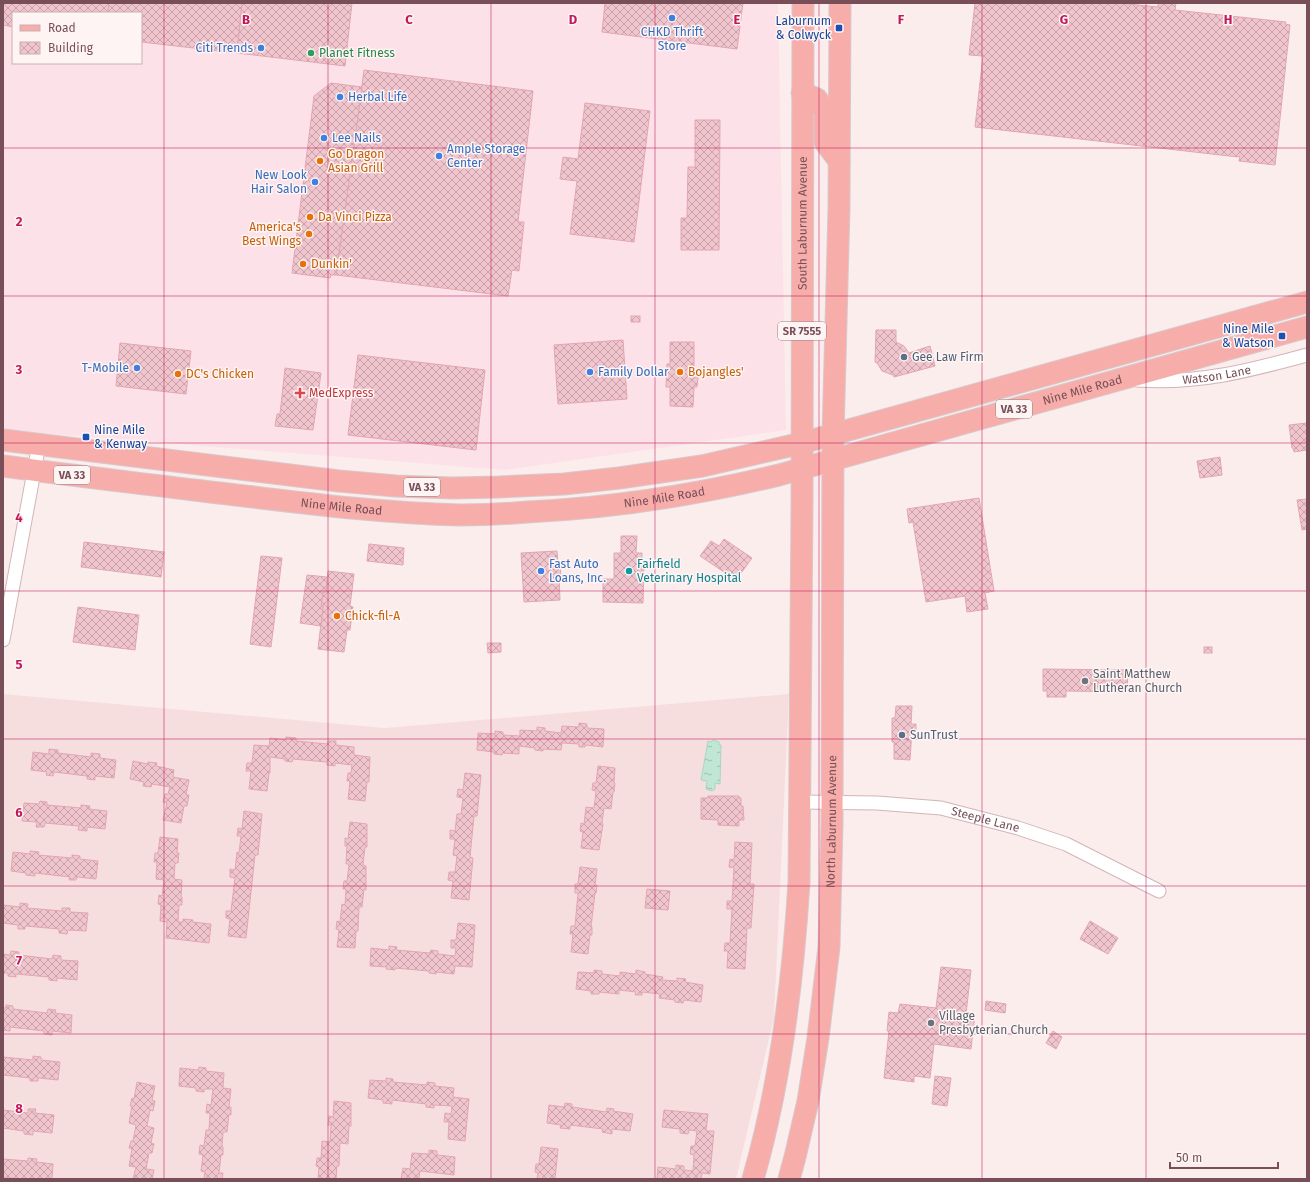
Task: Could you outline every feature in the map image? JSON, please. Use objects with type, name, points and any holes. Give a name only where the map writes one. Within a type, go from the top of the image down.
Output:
[{"type":"main road","name":"South Laburnum Avenue","points":[[802,469],[803,3]]},
{"type":"main road","points":[[833,435],[839,161],[840,3]]},
{"type":"main road","points":[[802,93],[817,99],[826,112],[825,142],[839,161]]},
{"type":"main road","name":"Nine Mile Road","points":[[3,440],[332,480],[396,486],[460,488],[499,487],[564,484],[640,476],[709,464],[833,435],[1307,302]]},
{"type":"main road","name":"Nine Mile Road","points":[[3,466],[336,506],[401,512],[460,515],[560,510],[656,500],[710,491],[802,469],[1307,327]]},
{"type":"main road","name":"North Laburnum Avenue","points":[[789,1179],[808,1101],[824,999],[829,947],[832,802],[833,435]]},
{"type":"main road","points":[[753,1179],[772,1101],[788,1011],[796,937],[799,882],[802,469]]},
{"type":"street","name":"Watson Lane","points":[[1124,379],[1157,381],[1205,379],[1255,369],[1307,355]]},
{"type":"street","points":[[3,640],[39,444]]},
{"type":"street","name":"Steeple Lane","points":[[799,802],[877,803],[941,808],[1018,828],[1066,844],[1159,891]]},
{"type":"shaded area","points":[[3,3],[778,3],[786,430],[505,470],[3,430]]},
{"type":"shaded area","points":[[3,694],[385,728],[789,694],[774,1018],[736,1179],[3,1179]]},
{"type":"water","points":[[713,740],[719,742],[719,745],[721,745],[720,784],[715,783],[715,789],[712,791],[706,789],[707,781],[701,780],[708,741],[711,742]]},
{"type":"building","points":[[3,3],[109,3],[108,12],[12,12],[12,27],[3,25]]},
{"type":"building","points":[[109,3],[242,3],[237,53],[142,42],[142,12],[108,12]]},
{"type":"building","points":[[242,3],[352,3],[345,66],[237,53]]},
{"type":"building","name":"CHKD Thrift Store","points":[[605,3],[743,3],[737,49],[602,32]]},
{"type":"building","points":[[975,3],[1118,3],[1158,7],[1158,3],[1176,3],[1175,10],[1286,22],[1285,24],[1290,25],[1275,165],[1239,161],[1240,156],[1238,157],[975,127],[983,56],[969,55]]},
{"type":"building","name":"Ample Storage Center","points":[[364,70],[533,91],[518,222],[524,222],[519,271],[512,270],[508,296],[336,275]]},
{"type":"building","points":[[331,83],[362,87],[336,275],[331,275],[330,278],[292,273],[314,96]]},
{"type":"building","points":[[585,103],[650,111],[634,242],[570,234],[577,181],[560,179],[563,157],[578,159]]},
{"type":"building","points":[[695,120],[720,120],[719,250],[681,250],[681,218],[687,218],[688,167],[695,167]]},
{"type":"building","points":[[631,316],[640,316],[640,322],[631,322]]},
{"type":"building","name":"Gee Law Firm","points":[[876,330],[896,330],[896,342],[904,346],[909,353],[930,346],[935,366],[894,377],[893,375],[882,371],[875,362]]},
{"type":"building","name":"Family Dollar","points":[[623,340],[627,399],[558,404],[554,345]]},
{"type":"building","name":"Bojangles'","points":[[670,342],[694,342],[693,377],[698,377],[697,387],[694,387],[693,407],[670,406],[670,387],[666,387],[667,364],[670,364]]},
{"type":"building","points":[[120,343],[191,351],[186,394],[116,386]]},
{"type":"building","points":[[358,355],[485,370],[476,450],[348,435]]},
{"type":"building","name":"MedExpress","points":[[285,368],[321,373],[313,430],[275,426],[277,414],[280,414]]},
{"type":"building","points":[[1307,423],[1307,450],[1294,452],[1292,448],[1289,425]]},
{"type":"building","points":[[1220,457],[1222,475],[1200,478],[1197,461]]},
{"type":"building","points":[[979,498],[994,591],[985,593],[988,609],[967,612],[965,596],[926,602],[913,522],[909,523],[907,509]]},
{"type":"building","points":[[1307,499],[1307,529],[1302,530],[1297,500]]},
{"type":"building","name":"Fairfield Veterinary Hospital","points":[[621,536],[637,536],[636,553],[642,553],[642,563],[644,563],[643,603],[603,602],[603,579],[614,579],[614,553],[621,553]]},
{"type":"building","points":[[724,539],[752,558],[736,580],[700,556],[711,541],[719,546]]},
{"type":"building","points":[[84,542],[164,552],[161,577],[81,567]]},
{"type":"building","points":[[369,544],[404,548],[403,565],[367,561]]},
{"type":"building","name":"Fast Auto Loans, Inc.","points":[[557,551],[561,577],[559,577],[560,600],[524,602],[521,553]]},
{"type":"building","points":[[261,556],[282,558],[271,647],[250,644]]},
{"type":"building","name":"Chick-fil-A","points":[[328,571],[354,574],[350,606],[353,607],[350,630],[347,630],[344,652],[318,649],[323,606],[321,606],[323,592],[326,592]]},
{"type":"building","points":[[307,575],[327,577],[326,592],[323,592],[321,606],[323,606],[321,626],[300,623]]},
{"type":"building","points":[[78,607],[139,615],[135,650],[73,642]]},
{"type":"building","points":[[487,643],[501,643],[501,652],[488,653]]},
{"type":"building","points":[[1204,647],[1212,647],[1212,653],[1204,653]]},
{"type":"building","name":"Saint Matthew Lutheran Church","points":[[1043,669],[1128,670],[1127,692],[1066,691],[1066,697],[1047,697],[1047,691],[1043,691]]},
{"type":"building","name":"SunTrust","points":[[896,706],[912,706],[911,724],[916,724],[916,730],[912,730],[910,760],[894,759],[892,718],[895,718]]},
{"type":"building","points":[[579,723],[587,724],[587,728],[604,729],[603,747],[586,745],[585,747],[579,747],[579,744],[562,743],[561,750],[543,749],[543,751],[535,750],[535,748],[519,746],[519,754],[502,753],[502,755],[494,754],[494,752],[477,750],[478,733],[495,734],[495,731],[503,732],[503,735],[520,736],[520,730],[537,731],[537,727],[545,728],[545,731],[561,733],[562,726],[579,727]]},
{"type":"building","points":[[286,737],[296,738],[296,741],[327,744],[328,741],[336,741],[336,745],[354,747],[354,755],[370,757],[369,782],[367,782],[365,801],[348,799],[350,781],[347,781],[348,773],[351,773],[352,765],[335,763],[335,766],[327,765],[327,762],[293,759],[292,762],[285,761],[285,759],[270,757],[270,773],[267,791],[249,789],[251,771],[246,771],[247,763],[252,763],[254,745],[269,746],[270,738],[286,740]]},
{"type":"building","points":[[49,749],[58,750],[58,753],[91,757],[91,753],[100,754],[100,758],[116,760],[114,778],[95,776],[95,780],[87,779],[87,776],[54,772],[53,776],[46,775],[47,772],[31,770],[33,752],[49,754]]},
{"type":"building","points":[[133,761],[148,764],[148,762],[157,763],[156,766],[174,770],[173,777],[189,780],[186,795],[189,795],[187,806],[184,806],[181,823],[163,820],[167,803],[163,802],[165,794],[168,794],[170,787],[152,784],[151,787],[143,786],[144,782],[130,779]]},
{"type":"building","points":[[598,766],[615,768],[615,783],[611,809],[604,808],[599,850],[581,848],[583,832],[580,831],[581,823],[584,824],[586,807],[594,808],[596,791],[592,790],[593,783],[596,783]]},
{"type":"building","points":[[465,773],[481,775],[477,816],[474,816],[470,857],[473,858],[469,900],[451,898],[453,881],[448,880],[449,872],[455,872],[457,856],[453,855],[455,839],[450,839],[450,830],[455,831],[457,814],[461,814],[463,798],[457,797],[458,789],[463,790]]},
{"type":"building","points":[[708,796],[739,796],[739,798],[741,798],[741,806],[743,806],[744,820],[739,820],[739,826],[718,825],[718,820],[701,819],[701,798],[708,798]]},
{"type":"building","points":[[40,801],[47,802],[47,805],[81,808],[81,805],[90,806],[89,809],[107,811],[105,829],[87,827],[87,831],[78,830],[79,826],[45,823],[44,827],[36,827],[37,822],[22,821],[24,803],[39,804]]},
{"type":"building","points":[[244,811],[262,814],[258,855],[255,855],[246,938],[228,936],[230,919],[226,918],[226,911],[231,911],[235,878],[230,877],[230,869],[235,870],[241,836],[237,836],[238,828],[242,829]]},
{"type":"building","points":[[350,822],[367,824],[367,847],[365,847],[363,865],[366,866],[366,890],[364,889],[362,907],[359,907],[358,931],[356,931],[355,948],[337,947],[339,930],[336,929],[337,921],[340,922],[342,904],[345,905],[346,889],[343,889],[344,881],[347,881],[349,864],[346,864],[347,846],[345,846],[345,838],[348,839]]},
{"type":"building","points":[[160,837],[178,839],[178,863],[175,863],[174,879],[182,880],[182,905],[179,905],[178,922],[183,922],[183,919],[193,920],[192,922],[211,924],[209,943],[166,938],[167,922],[160,921],[161,905],[158,904],[159,895],[162,896],[164,880],[156,879],[157,862],[154,862],[155,853],[158,853]]},
{"type":"building","points":[[735,842],[752,843],[750,884],[754,884],[751,928],[747,928],[745,969],[727,968],[728,951],[724,951],[725,943],[730,943],[732,909],[727,909],[727,901],[732,901],[734,868],[729,867],[730,859],[734,860]]},
{"type":"building","points":[[30,851],[39,852],[38,855],[72,858],[72,855],[80,856],[80,859],[98,861],[96,879],[77,877],[76,880],[69,880],[70,877],[35,873],[35,876],[11,871],[13,852],[30,854]]},
{"type":"building","points":[[580,867],[597,869],[595,885],[597,885],[591,927],[592,935],[590,935],[588,954],[571,952],[573,934],[570,934],[571,926],[575,926],[578,893],[575,893],[575,884],[578,884]]},
{"type":"building","points":[[647,889],[670,891],[668,910],[645,908]]},
{"type":"building","points":[[20,903],[28,904],[27,908],[62,911],[62,908],[70,908],[70,912],[88,913],[86,931],[68,930],[67,934],[59,933],[59,929],[25,926],[25,929],[18,929],[18,925],[3,923],[3,905],[20,907]]},
{"type":"building","points":[[1090,921],[1118,938],[1108,954],[1080,939]]},
{"type":"building","points":[[458,923],[475,925],[472,967],[455,966],[454,974],[436,972],[436,974],[429,973],[429,971],[395,968],[395,970],[386,969],[387,967],[370,966],[371,948],[389,950],[389,946],[397,947],[396,950],[430,953],[431,950],[438,951],[438,954],[455,956],[456,948],[451,948],[451,940],[456,940]]},
{"type":"building","points":[[11,951],[19,952],[19,955],[52,959],[53,955],[61,956],[61,960],[78,961],[77,980],[57,978],[57,981],[49,980],[49,977],[16,974],[16,977],[8,976],[8,973],[3,973],[3,954],[10,955]]},
{"type":"building","name":"Village Presbyterian Church","points":[[941,967],[971,970],[966,1014],[975,1015],[971,1049],[934,1044],[930,1078],[914,1076],[914,1082],[884,1078],[889,1031],[887,1031],[889,1012],[898,1013],[900,1004],[936,1008]]},
{"type":"building","points":[[594,970],[602,971],[602,974],[620,976],[620,972],[636,974],[636,970],[645,972],[645,974],[663,977],[662,980],[677,981],[677,978],[686,979],[685,982],[703,985],[701,1002],[684,1000],[683,1003],[675,1002],[675,1000],[659,998],[660,994],[642,992],[642,995],[635,995],[636,992],[619,990],[619,994],[599,992],[599,994],[591,994],[591,991],[576,989],[578,972],[594,973]]},
{"type":"building","points":[[986,1001],[1006,1004],[1005,1013],[985,1010]]},
{"type":"building","points":[[6,1005],[13,1006],[13,1009],[47,1013],[48,1009],[56,1010],[55,1013],[72,1015],[71,1033],[52,1031],[52,1035],[44,1034],[44,1031],[10,1027],[10,1031],[3,1030],[3,1008],[6,1008]]},
{"type":"building","points":[[1053,1031],[1062,1037],[1056,1049],[1046,1043]]},
{"type":"building","points":[[33,1056],[41,1057],[41,1060],[60,1062],[58,1080],[38,1078],[38,1081],[30,1081],[30,1078],[3,1075],[3,1057],[33,1060]]},
{"type":"building","points":[[199,1067],[206,1068],[206,1071],[224,1073],[223,1088],[231,1089],[229,1107],[231,1107],[231,1115],[229,1114],[227,1132],[223,1132],[223,1155],[221,1155],[219,1173],[223,1173],[222,1179],[204,1179],[205,1172],[201,1171],[203,1155],[199,1154],[200,1145],[204,1146],[206,1130],[209,1130],[210,1113],[206,1113],[207,1104],[211,1105],[213,1089],[204,1089],[204,1092],[196,1091],[196,1088],[179,1086],[180,1068],[198,1070]]},
{"type":"building","points":[[935,1076],[951,1078],[947,1106],[932,1104]]},
{"type":"building","points":[[386,1078],[393,1079],[393,1082],[427,1085],[427,1082],[435,1083],[435,1086],[454,1088],[453,1097],[469,1099],[465,1141],[448,1139],[449,1122],[444,1122],[445,1113],[451,1114],[452,1106],[434,1105],[434,1108],[426,1107],[426,1104],[392,1100],[392,1104],[383,1103],[383,1100],[368,1098],[370,1080],[386,1081]]},
{"type":"building","points":[[137,1082],[155,1086],[152,1100],[155,1101],[153,1111],[150,1110],[147,1126],[154,1128],[151,1143],[154,1144],[152,1153],[149,1153],[146,1169],[154,1170],[152,1179],[133,1179],[136,1167],[129,1166],[132,1149],[129,1148],[131,1141],[133,1141],[136,1125],[129,1123],[132,1106],[130,1106],[132,1098],[134,1099]]},
{"type":"building","points":[[334,1101],[351,1103],[351,1126],[349,1126],[348,1144],[340,1143],[339,1166],[337,1166],[336,1179],[318,1179],[319,1167],[316,1166],[317,1158],[321,1158],[322,1141],[330,1142],[331,1125],[328,1125],[329,1116],[333,1117]]},
{"type":"building","points":[[565,1103],[572,1104],[572,1107],[606,1112],[607,1108],[614,1109],[613,1111],[633,1114],[630,1131],[612,1129],[612,1134],[602,1132],[603,1129],[570,1125],[570,1129],[560,1128],[561,1125],[547,1123],[549,1105],[564,1107]]},
{"type":"building","points":[[28,1109],[36,1109],[35,1113],[54,1115],[52,1133],[33,1131],[33,1135],[24,1134],[24,1131],[3,1128],[3,1110],[28,1113]]},
{"type":"building","points":[[664,1110],[708,1114],[706,1131],[714,1131],[710,1174],[702,1173],[701,1179],[657,1179],[658,1167],[676,1169],[676,1165],[684,1166],[684,1170],[693,1171],[694,1155],[690,1154],[691,1146],[695,1146],[697,1131],[689,1130],[688,1134],[680,1133],[680,1129],[662,1127]]},
{"type":"building","points":[[541,1147],[558,1149],[555,1179],[537,1179],[538,1173],[535,1172],[536,1164],[539,1164]]},
{"type":"building","points":[[429,1150],[437,1151],[437,1155],[455,1157],[454,1175],[420,1171],[419,1179],[401,1179],[403,1168],[410,1169],[412,1153],[429,1154]]},
{"type":"building","points":[[28,1158],[37,1159],[36,1162],[53,1164],[52,1179],[21,1179],[3,1177],[3,1159],[28,1161]]},
{"type":"place","name":"CHKD Thrift Store","points":[[672,18]]},
{"type":"place","name":"Laburnum & Colwyck","points":[[839,28]]},
{"type":"place","name":"Citi Trends","points":[[261,48]]},
{"type":"place","name":"Planet Fitness","points":[[311,53]]},
{"type":"place","name":"Herbal Life","points":[[340,97]]},
{"type":"place","name":"Lee Nails","points":[[324,138]]},
{"type":"place","name":"Ample Storage Center","points":[[439,156]]},
{"type":"place","name":"Go Dragon Asian Grill","points":[[320,161]]},
{"type":"place","name":"New Look Hair Salon","points":[[315,182]]},
{"type":"place","name":"Da Vinci Pizza","points":[[310,217]]},
{"type":"place","name":"America's Best Wings","points":[[309,234]]},
{"type":"place","name":"Dunkin'","points":[[303,264]]},
{"type":"place","name":"Nine Mile & Watson","points":[[1282,336]]},
{"type":"place","name":"Gee Law Firm","points":[[904,357]]},
{"type":"place","name":"T-Mobile","points":[[137,368]]},
{"type":"place","name":"Family Dollar","points":[[590,372]]},
{"type":"place","name":"Bojangles'","points":[[680,372]]},
{"type":"place","name":"DC's Chicken","points":[[178,374]]},
{"type":"place","name":"MedExpress","points":[[300,393]]},
{"type":"place","name":"Nine Mile & Kenway","points":[[86,437]]},
{"type":"place","name":"Fast Auto Loans, Inc.","points":[[541,571]]},
{"type":"place","name":"Fairfield Veterinary Hospital","points":[[629,571]]},
{"type":"place","name":"Chick-fil-A","points":[[337,616]]},
{"type":"place","name":"Saint Matthew Lutheran Church","points":[[1085,681]]},
{"type":"place","name":"SunTrust","points":[[902,735]]},
{"type":"place","name":"Village Presbyterian Church","points":[[931,1023]]}]
